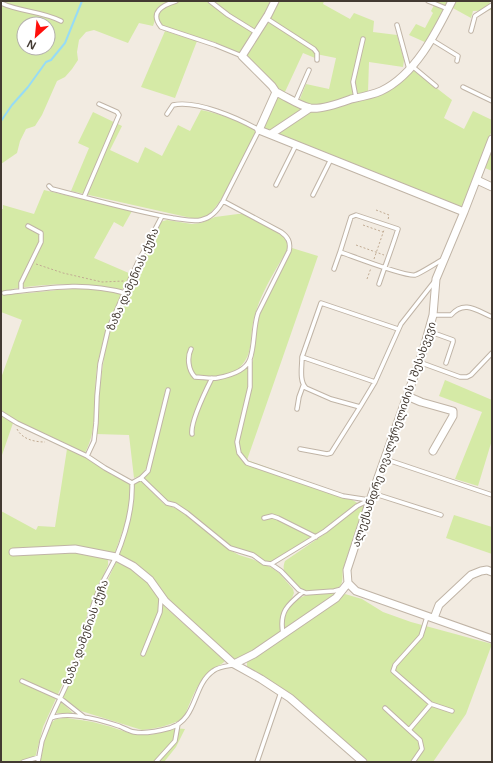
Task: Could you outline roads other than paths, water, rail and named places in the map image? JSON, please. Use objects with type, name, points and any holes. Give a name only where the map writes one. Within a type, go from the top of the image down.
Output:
[{"type":"street","points":[[275,1],[242,56],[272,86],[276,92],[310,108]]},
{"type":"street","points":[[271,134],[310,108],[335,104],[380,91],[392,84],[410,68],[432,40],[452,1]]},
{"type":"street","points":[[276,92],[259,130],[464,212]]},
{"type":"street","name":"ალექსანდრე თვალჭრელიძის I შესახვევი","points":[[345,586],[347,570],[371,496],[419,362],[433,315],[436,279],[477,180],[492,139]]},
{"type":"street","points":[[477,180],[492,187]]},
{"type":"street","points":[[407,396],[421,402],[453,411],[453,416],[433,450]]},
{"type":"street","points":[[13,552],[75,549],[116,557],[133,566],[150,580],[165,601],[234,664],[281,692],[314,718],[358,761]]},
{"type":"street","points":[[431,617],[439,605],[471,575],[487,570],[492,572]]},
{"type":"street","points":[[234,664],[254,654],[336,598],[345,586],[492,639]]},
{"type":"lane","points":[[176,1],[164,5],[159,10],[156,17],[157,22],[161,27],[166,30],[215,45],[242,56]]},
{"type":"lane","points":[[210,1],[228,15],[257,33]]},
{"type":"lane","points":[[428,1],[448,9]]},
{"type":"lane","points":[[1,3],[16,8],[50,15],[60,21]]},
{"type":"lane","points":[[471,31],[475,16],[492,5]]},
{"type":"lane","points":[[266,18],[314,49],[317,52],[317,60]]},
{"type":"lane","points":[[397,25],[410,68],[436,86]]},
{"type":"lane","points":[[356,98],[353,82],[363,39]]},
{"type":"lane","points":[[432,40],[458,56],[456,61]]},
{"type":"lane","points":[[295,102],[309,70]]},
{"type":"lane","points":[[463,87],[492,101]]},
{"type":"lane","points":[[167,114],[173,106],[182,103],[224,114],[241,120],[259,130]]},
{"type":"lane","points":[[84,197],[119,115],[99,104]]},
{"type":"lane","name":"ზაზა დამენიას ქუჩა","points":[[88,456],[94,441],[100,364],[108,330],[148,240],[162,216],[192,221],[201,220],[211,216],[218,210],[224,201],[259,130]]},
{"type":"lane","points":[[276,185],[296,144]]},
{"type":"lane","points":[[313,195],[331,159]]},
{"type":"lane","points":[[49,186],[52,189],[162,216]]},
{"type":"lane","points":[[224,201],[281,232],[287,237],[289,242],[289,251],[254,324],[250,360],[250,387],[237,442],[239,453],[247,464],[343,496],[371,496],[441,515]]},
{"type":"lane","points":[[334,269],[351,217],[353,215],[398,229],[379,284]]},
{"type":"lane","points":[[21,291],[22,283],[42,238],[41,233],[28,226]]},
{"type":"lane","points":[[340,252],[401,273],[414,275],[445,258]]},
{"type":"lane","points":[[300,449],[327,454],[331,453],[375,382],[401,324],[436,279]]},
{"type":"lane","points":[[4,293],[84,286],[107,288],[125,293]]},
{"type":"lane","points":[[297,409],[299,397],[304,386],[302,379],[302,357],[321,303],[398,329]]},
{"type":"lane","points":[[433,315],[451,314],[457,308],[464,306],[492,317]]},
{"type":"lane","points":[[428,331],[453,340],[446,363]]},
{"type":"lane","points":[[191,349],[188,355],[190,368],[195,377],[216,378],[238,372],[246,366],[250,360]]},
{"type":"lane","points":[[419,362],[460,377],[467,377],[471,375],[492,353]]},
{"type":"lane","points":[[302,357],[375,382]]},
{"type":"lane","points":[[192,434],[191,430],[193,422],[212,378]]},
{"type":"lane","points":[[304,386],[314,392],[337,401],[360,407]]},
{"type":"lane","points":[[1,413],[17,423],[55,442],[88,456],[105,468],[132,483],[141,478],[148,471],[168,390]]},
{"type":"lane","points":[[385,459],[492,495]]},
{"type":"lane","points":[[141,478],[167,503],[175,505],[187,513],[230,548],[253,555],[264,563],[271,564],[281,571],[299,590],[306,593],[334,591],[345,586]]},
{"type":"lane","name":"ზაზა დამენიას ქუჩა","points":[[38,762],[42,741],[50,718],[75,666],[98,591],[116,557],[130,516],[133,498],[132,483]]},
{"type":"lane","points":[[271,564],[316,537],[371,496]]},
{"type":"lane","points":[[264,518],[272,516],[278,518],[316,537]]},
{"type":"lane","points":[[283,634],[281,623],[285,610],[294,599],[303,592]]},
{"type":"lane","points":[[143,654],[160,612],[162,602],[161,596]]},
{"type":"lane","points":[[431,617],[420,636],[395,665],[393,670],[430,704],[452,711]]},
{"type":"lane","points":[[50,718],[58,715],[86,718],[112,724],[134,732],[144,733],[169,728],[186,718],[206,678],[213,670],[234,664]]},
{"type":"lane","points":[[22,681],[60,698],[86,718]]},
{"type":"lane","points":[[257,762],[281,692]]},
{"type":"lane","points":[[409,730],[430,704]]},
{"type":"lane","points":[[385,708],[420,740],[422,749],[413,762]]},
{"type":"lane","points":[[156,762],[175,741],[178,724]]},
{"type":"lane","points":[[23,762],[39,757]]},
{"type":"waterway","points":[[1,121],[46,62],[51,60],[65,43],[82,1]]}]
